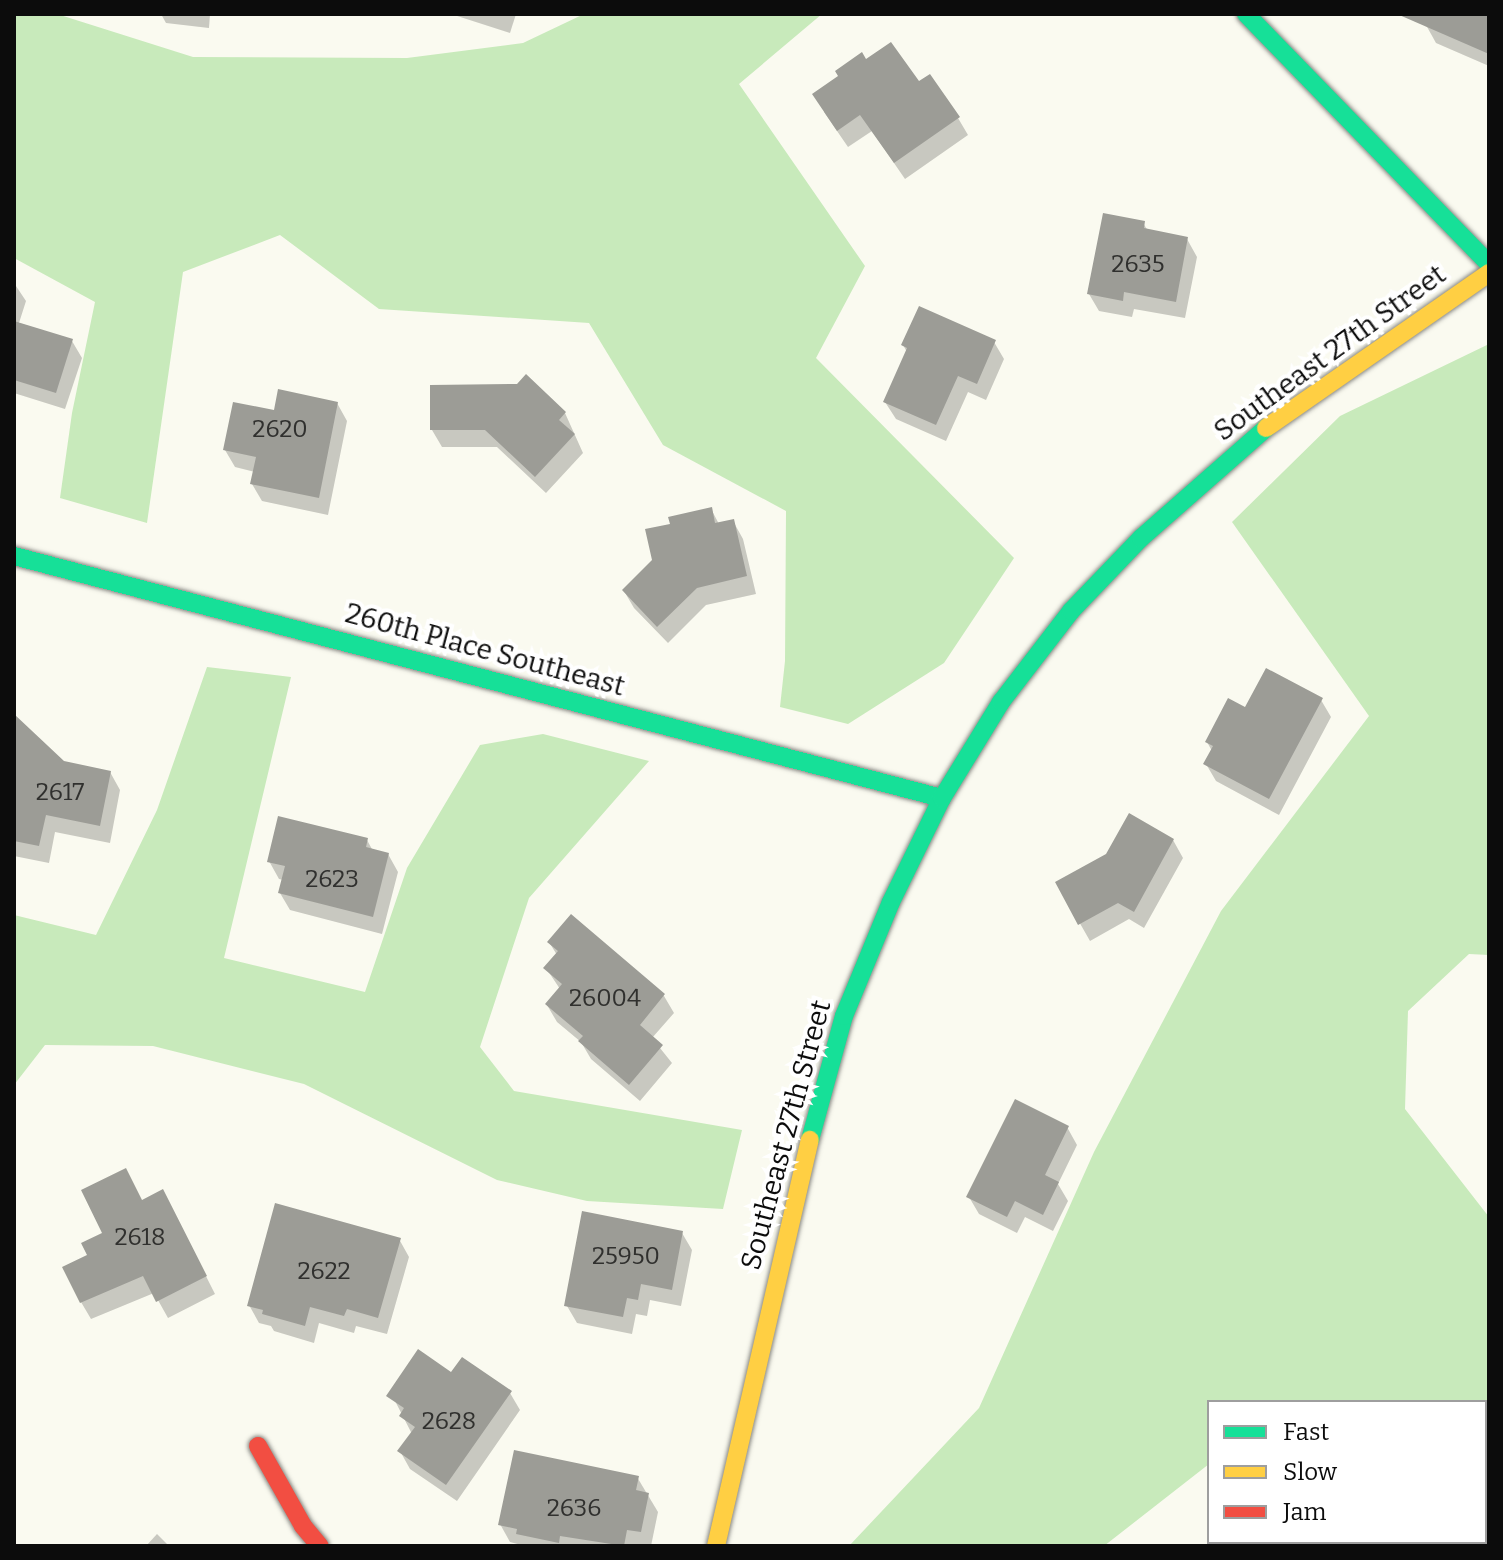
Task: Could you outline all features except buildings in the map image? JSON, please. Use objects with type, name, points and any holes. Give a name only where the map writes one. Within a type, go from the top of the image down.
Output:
[{"type":"street","points":[[1246,14],[1489,264]]},
{"type":"street","name":"Southeast 27th Street","points":[[716,1546],[816,1112],[844,1016],[891,902],[942,798],[1001,702],[1071,611],[1141,538],[1256,435],[1489,273]]},
{"type":"street","name":"260th Place Southeast","points":[[14,556],[942,798]]},
{"type":"street","points":[[258,1446],[303,1526],[320,1546]]},
{"type":"green space","points":[[14,14],[57,14],[193,57],[407,58],[523,43],[584,14],[822,14],[739,84],[865,266],[816,358],[1014,558],[944,663],[848,724],[780,707],[785,661],[786,511],[663,445],[589,323],[379,309],[280,235],[183,272],[147,523],[60,498],[72,413],[95,302],[14,258]]},
{"type":"green space","points":[[1489,344],[1489,955],[1469,954],[1408,1011],[1405,1109],[1489,1217],[1489,1447],[1487,1400],[1207,1400],[1207,1466],[1104,1546],[849,1546],[979,1408],[1094,1152],[1221,911],[1369,716],[1232,522],[1340,416]]},
{"type":"green space","points":[[207,667],[291,677],[224,958],[365,992],[407,868],[480,745],[543,734],[649,761],[529,898],[480,1047],[514,1091],[742,1130],[723,1209],[587,1201],[497,1180],[304,1084],[153,1046],[45,1045],[14,1085],[14,915],[96,935],[157,810]]},
{"type":"traffic: fast","points":[[1246,14],[1489,264]]},
{"type":"traffic: fast","points":[[810,1140],[844,1016],[891,902],[942,798],[1001,702],[1071,611],[1141,538],[1266,428]]},
{"type":"traffic: fast","points":[[14,556],[942,798]]},
{"type":"traffic: slow","points":[[1266,428],[1489,273]]},
{"type":"traffic: slow","points":[[716,1546],[810,1140]]},
{"type":"traffic: jam","points":[[258,1446],[303,1526],[320,1546]]}]
